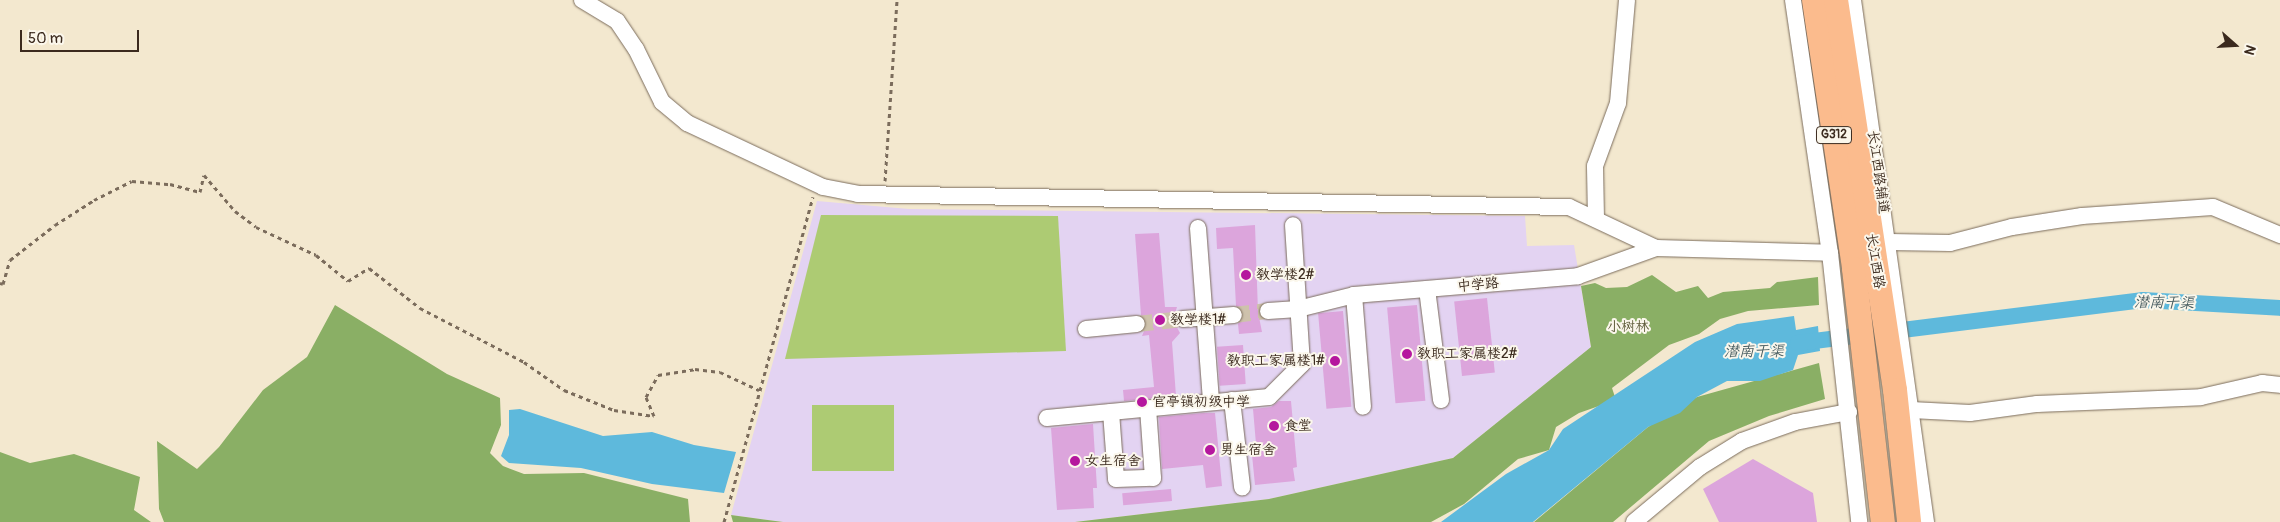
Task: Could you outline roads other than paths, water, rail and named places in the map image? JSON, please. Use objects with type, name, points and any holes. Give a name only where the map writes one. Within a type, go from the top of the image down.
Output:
[{"type":"highway","name":"长江西路","points":[[1814,0],[1865,266],[1902,389],[1909,522]]},
{"type":"highway","name":"长江西路","points":[[1836,0],[1865,266],[1872,403],[1883,522]]},
{"type":"street","points":[[582,0],[617,21],[636,49],[662,102],[687,123],[831,188],[884,194],[1569,206],[1656,248],[1830,254]]},
{"type":"street","points":[[1596,220],[1595,166],[1618,103],[1626,0]]},
{"type":"street","points":[[1793,0],[1830,254],[1848,404],[1859,522]]},
{"type":"street","name":"长江西路辅道","points":[[1853,0],[1888,242],[1902,389],[1911,410],[1926,522]]},
{"type":"street","points":[[1888,242],[1950,243],[2012,227],[2082,216],[2213,207],[2280,235]]},
{"type":"street","points":[[1046,418],[1269,396],[1302,364],[1293,225]]},
{"type":"street","points":[[1198,228],[1211,402]]},
{"type":"street","name":"中学路","points":[[1268,311],[1298,309],[1354,295],[1578,276],[1656,248]]},
{"type":"street","points":[[1427,289],[1441,400]]},
{"type":"street","points":[[1354,295],[1363,406]]},
{"type":"street","points":[[1183,320],[1234,315]]},
{"type":"street","points":[[1086,328],[1138,324]]},
{"type":"street","points":[[1911,410],[1970,414],[2037,404],[2201,397],[2262,384],[2280,385]]},
{"type":"street","points":[[1232,400],[1242,487]]},
{"type":"street","points":[[1634,522],[1700,467],[1742,441],[1848,404]]},
{"type":"street","points":[[1111,412],[1116,479],[1153,478],[1148,408]]},
{"type":"water","name":"潜南干渠","points":[[1794,316],[1796,330],[1818,326],[1820,351],[1798,355],[1793,370],[1760,381],[1727,381],[1697,397],[1680,413],[1648,427],[1533,522],[1441,522],[1506,474],[1549,450],[1563,429],[1695,342],[1737,324]]},
{"type":"water","points":[[520,409],[603,436],[652,432],[694,445],[736,452],[724,493],[652,484],[581,468],[509,463],[501,456],[509,435],[509,410]]},
{"type":"waterway","name":"潜南干渠","points":[[1798,343],[2143,300],[2280,308]]},
{"type":"tunnel","points":[[1234,315],[1268,311]]},
{"type":"tunnel","points":[[1137,324],[1183,319]]},
{"type":"place","name":"教学楼2#","points":[[1246,275]]},
{"type":"place","name":"教学楼1#","points":[[1160,320]]},
{"type":"place","name":"教职工家属楼2#","points":[[1407,354]]},
{"type":"place","name":"教职工家属楼1#","points":[[1335,361]]},
{"type":"place","name":"官亭镇初级中学","points":[[1142,402]]},
{"type":"place","name":"食堂","points":[[1274,426]]},
{"type":"place","name":"男生宿舍","points":[[1210,450]]},
{"type":"place","name":"女生宿舍","points":[[1075,461]]},
{"type":"park label","name":"小树林","points":[[1628,327]]}]
